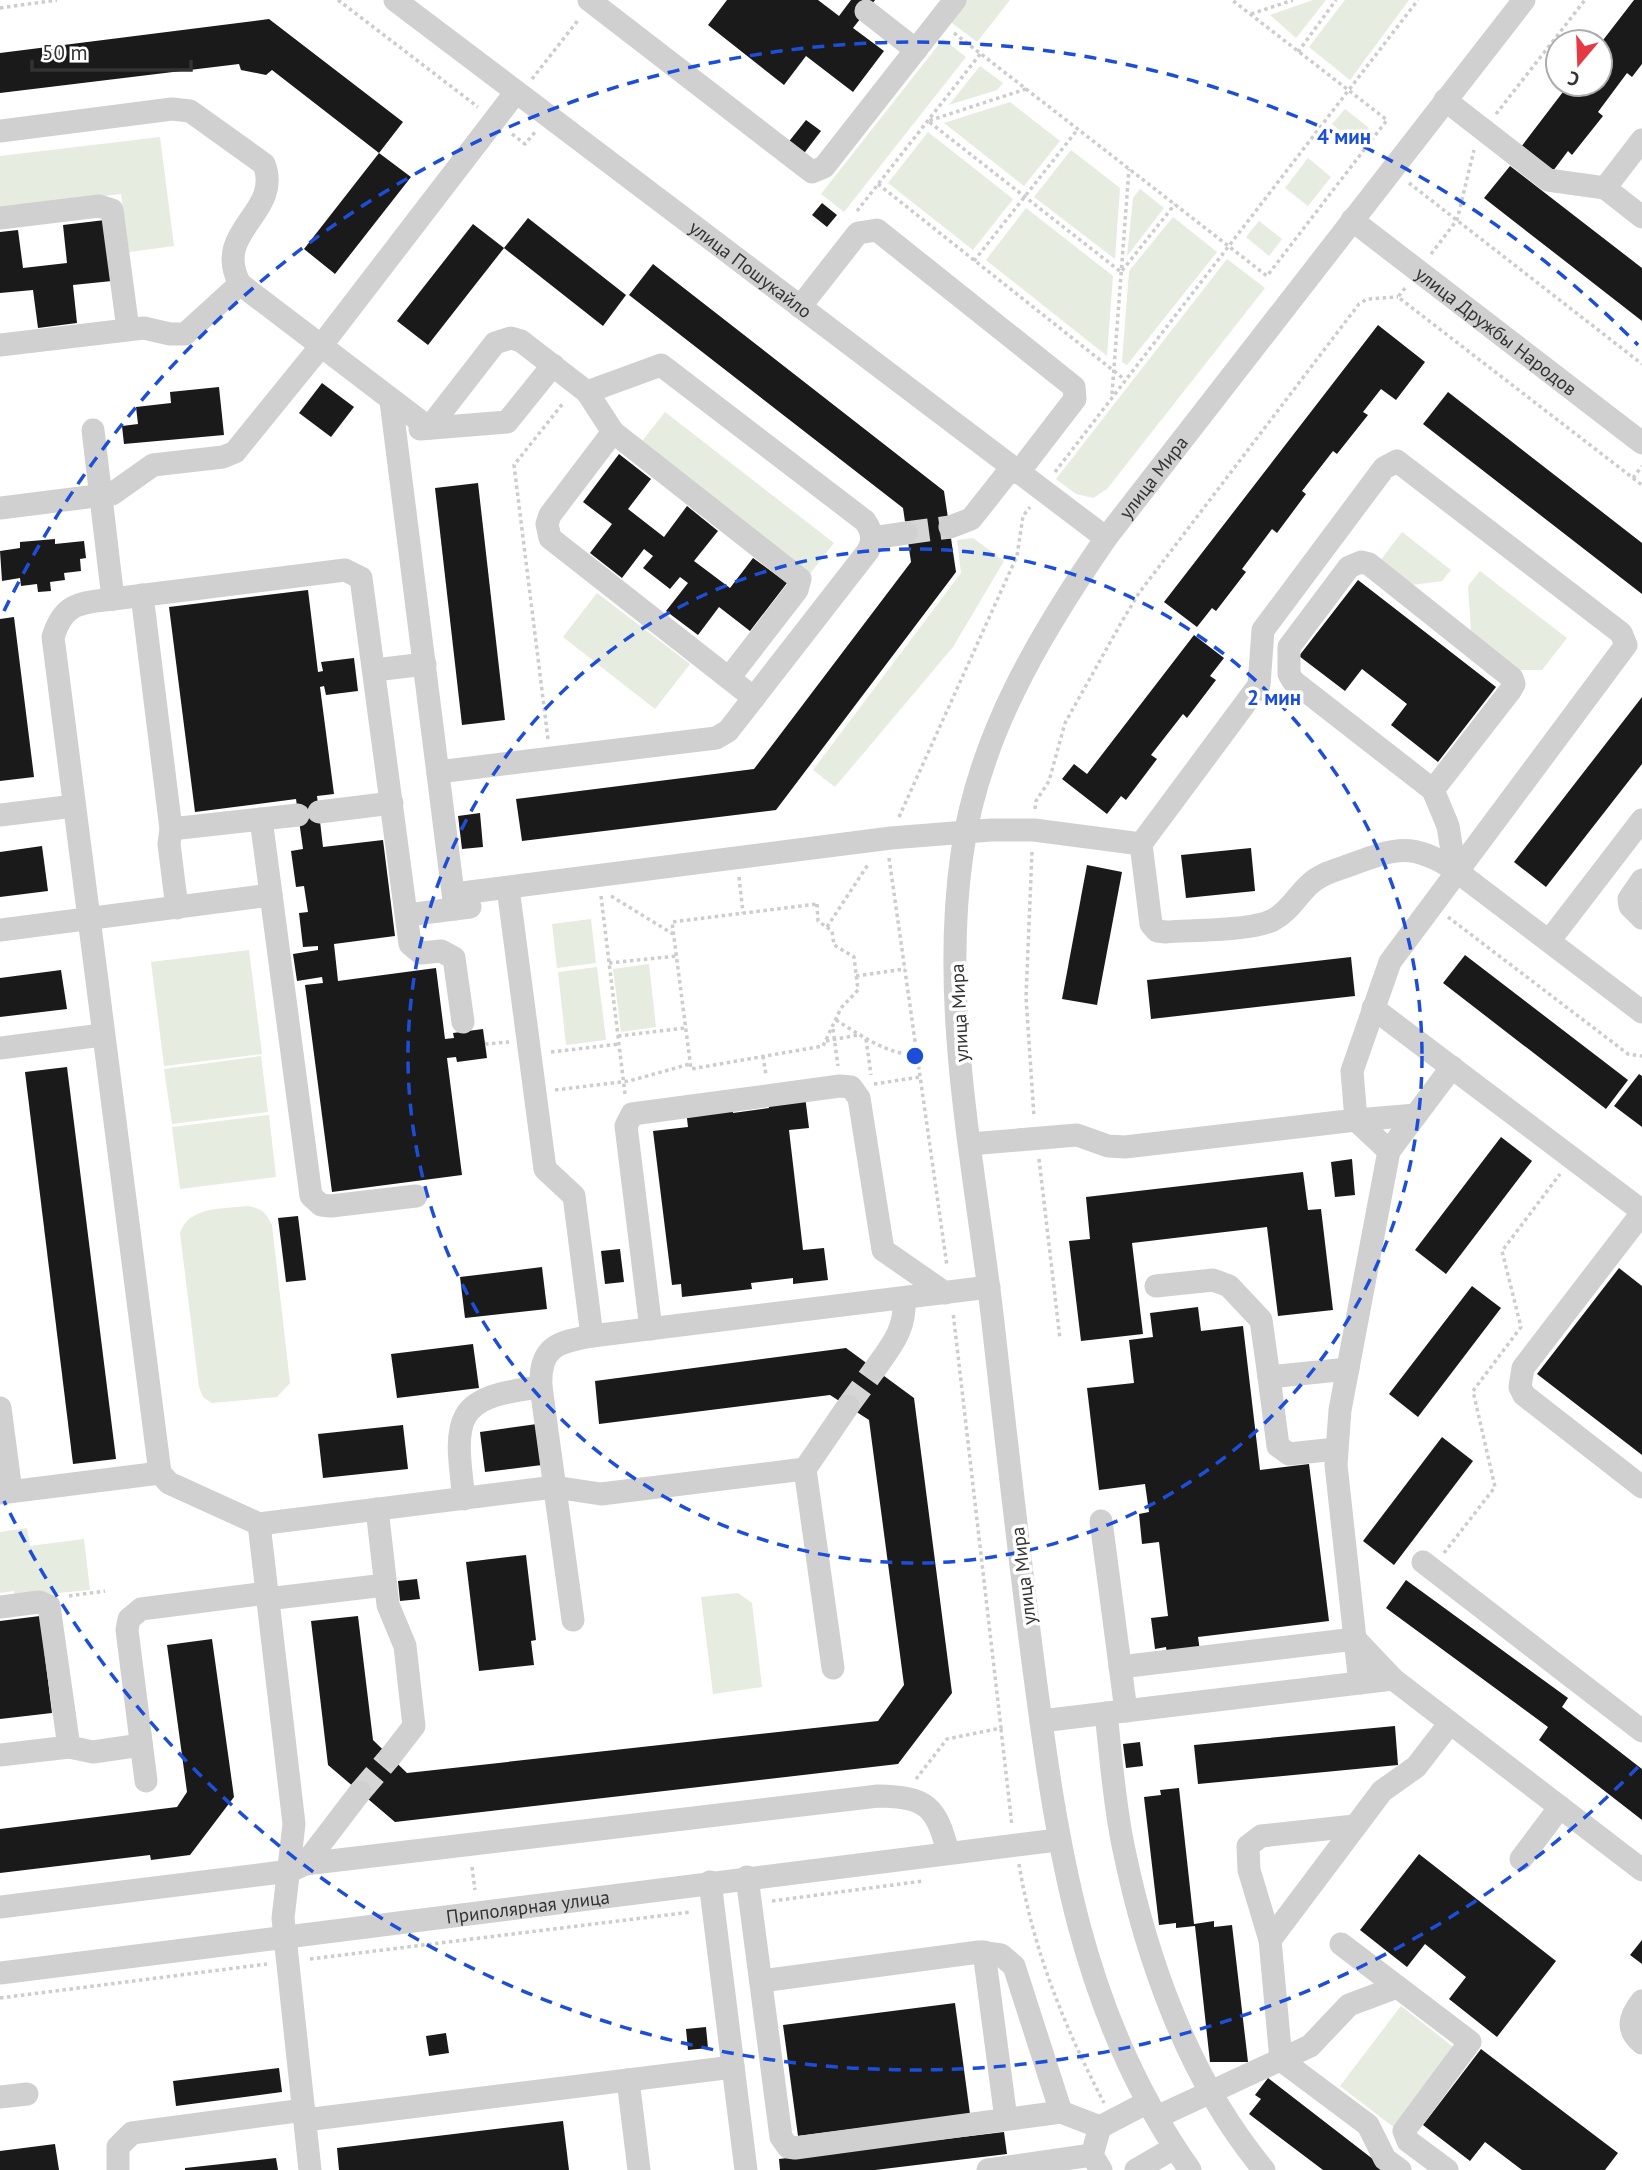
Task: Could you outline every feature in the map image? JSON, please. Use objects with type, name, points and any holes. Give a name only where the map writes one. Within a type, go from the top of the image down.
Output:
[{"type":"street","name":"улица Пошукайло","points":[[395,0],[521,90],[547,116],[1105,538]]},
{"type":"street","points":[[590,1],[812,172],[824,167],[955,0]]},
{"type":"street","name":"улица Мира","points":[[1190,2170],[1152,2109],[1121,2047],[1088,1960],[1057,1840],[960,1050],[956,961],[958,887],[965,832],[978,781],[1010,699],[1065,598],[1105,538],[1524,0]]},
{"type":"street","points":[[866,11],[916,50]]},
{"type":"street","points":[[0,508],[112,494],[153,465],[223,457],[235,452],[521,90]]},
{"type":"street","points":[[1446,100],[1548,180],[1605,188],[1642,217]]},
{"type":"street","points":[[0,131],[172,109],[190,111],[264,164],[268,174],[268,188],[262,202],[238,236],[232,252],[233,270],[240,284],[429,428]]},
{"type":"street","points":[[1605,188],[1642,140]]},
{"type":"street","points":[[0,218],[99,206],[112,211],[128,329]]},
{"type":"street","name":"улица Дружбы Народов","points":[[1352,220],[1642,443]]},
{"type":"street","points":[[800,307],[858,233],[877,230],[1074,387],[1075,399],[1015,470],[971,519],[950,527]]},
{"type":"street","points":[[0,345],[128,329],[150,328],[170,334],[185,334],[240,284]]},
{"type":"street","points":[[429,428],[495,343],[502,339],[521,341],[583,388],[613,432],[800,579],[797,590],[729,678]]},
{"type":"street","points":[[395,432],[507,422],[554,365]]},
{"type":"street","points":[[438,772],[716,738],[728,731],[868,551],[872,538],[866,521],[666,367],[656,366],[583,388]]},
{"type":"street","points":[[391,401],[454,901]]},
{"type":"street","points":[[93,430],[113,599]]},
{"type":"street","points":[[613,432],[551,515],[547,524],[550,538],[754,698]]},
{"type":"street","points":[[1389,1151],[1356,1120],[1351,1076],[1390,961],[1455,870],[1623,652],[1626,638],[1397,461],[1384,468],[1263,630],[1259,685],[1141,844],[1150,924],[1157,931],[1166,932],[1262,924],[1274,920],[1313,881],[1392,850],[1417,851],[1432,855],[1455,870],[1642,1012]]},
{"type":"street","points":[[872,538],[906,533]]},
{"type":"street","points":[[1433,790],[1510,691],[1512,678],[1369,564],[1354,564],[1289,646],[1289,674],[1293,681],[1433,790],[1448,826],[1455,870]]},
{"type":"street","points":[[463,1022],[454,958],[441,951],[416,952],[410,944],[364,586],[354,572],[345,570],[142,595],[69,609],[58,620],[53,637],[159,1473],[169,1483],[259,1524],[554,1487],[601,1494],[805,1469]]},
{"type":"street","points":[[142,595],[171,830],[169,844],[177,908]]},
{"type":"street","points":[[375,670],[425,664]]},
{"type":"street","points":[[171,830],[392,803]]},
{"type":"street","points":[[0,815],[74,806]]},
{"type":"street","points":[[261,819],[311,1196],[321,1205],[331,1206],[416,1196]]},
{"type":"street","points":[[1549,940],[1642,820]]},
{"type":"street","points":[[407,915],[454,901],[509,895],[737,858],[886,847],[965,832],[1034,830],[1141,844]]},
{"type":"street","points":[[1642,880],[1629,899],[1630,906],[1642,918]]},
{"type":"street","points":[[0,930],[271,895]]},
{"type":"street","points":[[509,895],[545,1169],[574,1196],[592,1336]]},
{"type":"street","points":[[1373,1008],[1642,1212],[1523,1368],[1519,1378],[1524,1395],[1642,1487]]},
{"type":"street","points":[[0,1048],[102,1035]]},
{"type":"street","points":[[1360,1683],[1336,1449],[1348,1369],[1389,1151],[1452,1068]]},
{"type":"street","points":[[651,1329],[626,1126],[632,1114],[846,1086],[859,1098],[883,1250],[947,1293]]},
{"type":"street","points":[[970,1144],[1077,1135],[1108,1146],[1125,1147],[1416,1115]]},
{"type":"street","points":[[1156,1286],[1213,1280],[1229,1286],[1261,1320],[1277,1440],[1282,1451],[1289,1454],[1336,1449]]},
{"type":"street","points":[[573,1620],[541,1387],[544,1359],[553,1348],[564,1341],[592,1336],[989,1287]]},
{"type":"street","points":[[875,1368],[899,1336],[905,1315],[904,1299]]},
{"type":"street","points":[[1269,1377],[1348,1369]]},
{"type":"street","points":[[464,1499],[458,1446],[460,1429],[467,1415],[487,1396],[541,1387]]},
{"type":"street","points":[[833,1668],[805,1469],[848,1406]]},
{"type":"street","points":[[0,1408],[6,1492],[159,1473]]},
{"type":"street","points":[[377,1509],[388,1605],[405,1646],[414,1726],[390,1757]]},
{"type":"street","points":[[1101,1521],[1120,1667],[1116,1712],[1122,1843],[1135,1900],[1170,2004],[1211,2092],[1264,2170]]},
{"type":"street","points":[[259,1524],[297,1867]]},
{"type":"street","points":[[1427,1565],[1642,1731]]},
{"type":"street","points":[[146,1781],[127,1630],[134,1614],[141,1609],[385,1585]]},
{"type":"street","points":[[0,1606],[39,1602],[49,1606],[69,1747]]},
{"type":"street","points":[[1120,1667],[1355,1639]]},
{"type":"street","points":[[1355,1639],[1393,1679],[1642,1870]]},
{"type":"street","points":[[1041,1721],[1393,1679]]},
{"type":"street","points":[[1270,1940],[1382,1791],[1416,1767],[1450,1723]]},
{"type":"street","points":[[0,1755],[69,1747],[93,1752],[141,1745]]},
{"type":"street","points":[[310,2170],[283,1906],[297,1867],[360,1792]]},
{"type":"street","points":[[0,1907],[297,1867],[878,1796],[916,1799],[936,1814],[948,1853]]},
{"type":"street","points":[[1521,1859],[1560,1807]]},
{"type":"street","points":[[1354,1826],[1261,1836],[1248,1846],[1249,1870],[1270,1940],[1282,2060],[1368,2125],[1385,2159],[1400,2170]]},
{"type":"street","name":"Приполярная улица","points":[[0,1973],[1057,1840]]},
{"type":"street","points":[[747,1877],[781,2137],[788,2147],[1061,2112],[1106,2123],[1211,2092],[1282,2060],[1317,2041],[1349,2005],[1397,1986]]},
{"type":"street","points":[[710,1882],[746,2170]]},
{"type":"street","points":[[1341,1944],[1470,2042],[1404,2131],[1408,2141],[1447,2170]]},
{"type":"street","points":[[761,1981],[984,1952],[1001,1955],[1014,1966],[1061,2112]]},
{"type":"street","points":[[984,1952],[1006,2119]]},
{"type":"street","points":[[1642,2000],[1634,2011],[1630,2028],[1642,2043]]},
{"type":"street","points":[[118,2170],[118,2147],[123,2139],[132,2133],[733,2067]]},
{"type":"street","points":[[628,2080],[639,2170]]},
{"type":"street","points":[[0,2097],[27,2094]]},
{"type":"street","points":[[988,2170],[1097,2163],[1106,2123]]},
{"type":"street","points":[[1136,2170],[1174,2148]]},
{"type":"path","points":[[0,8],[57,0]]},
{"type":"path","points":[[338,0],[525,144],[547,116]]},
{"type":"path","points":[[939,21],[1267,276],[1387,120],[1232,0]]},
{"type":"path","points":[[1250,14],[1293,0]]},
{"type":"path","points":[[1298,52],[1336,0]]},
{"type":"path","points":[[1106,2123],[1041,1963],[1015,1845],[920,1077],[886,847],[1017,556],[1023,516],[1124,379],[1418,0]]},
{"type":"path","points":[[1457,220],[1477,139],[1585,0]]},
{"type":"path","points":[[521,90],[590,1]]},
{"type":"path","points":[[854,214],[981,53]]},
{"type":"path","points":[[928,121],[1026,89]]},
{"type":"path","points":[[928,121],[1121,272]]},
{"type":"path","points":[[974,261],[1078,129]]},
{"type":"path","points":[[1364,149],[1642,364]]},
{"type":"path","points":[[1112,396],[1129,169]]},
{"type":"path","points":[[878,184],[1124,379]]},
{"type":"path","points":[[1121,272],[1175,204]]},
{"type":"path","points":[[1060,1339],[1036,1138],[1026,997],[1036,801],[1049,781],[1065,723],[1139,593],[1359,304],[1367,299],[1398,297]]},
{"type":"path","points":[[551,758],[514,465],[583,388]]},
{"type":"path","points":[[1633,478],[1642,466]]},
{"type":"path","points":[[827,927],[874,856]]},
{"type":"path","points":[[737,858],[743,913]]},
{"type":"path","points":[[626,1106],[600,889],[674,935]]},
{"type":"path","points":[[817,904],[818,921],[832,931],[834,945],[854,957],[858,990],[841,1009],[823,1046],[691,1069],[673,922],[743,913],[817,904]]},
{"type":"path","points":[[1439,910],[1628,1054],[1642,1056]]},
{"type":"path","points":[[609,963],[677,956]]},
{"type":"path","points":[[856,976],[905,969]]},
{"type":"path","points":[[836,1020],[860,1035],[904,1055],[917,1055]]},
{"type":"path","points":[[832,1027],[846,1086],[920,1077]]},
{"type":"path","points":[[618,1036],[686,1028]]},
{"type":"path","points":[[826,1041],[860,1035]]},
{"type":"path","points":[[547,1052],[619,1044]]},
{"type":"path","points":[[535,1092],[623,1081],[690,1064]]},
{"type":"path","points":[[1427,1565],[1494,1487],[1473,1391],[1521,1327],[1502,1251],[1572,1158]]},
{"type":"path","points":[[39,1602],[105,1591]]},
{"type":"path","points":[[902,1797],[947,1739],[1001,1728]]},
{"type":"path","points":[[751,1904],[929,1880]]},
{"type":"path","points":[[0,1998],[713,1909]]},
{"type":"shaded area","points":[[963,0],[1010,0],[977,42],[948,20]]},
{"type":"shaded area","points":[[1313,0],[1326,0],[1296,38],[1270,15]]},
{"type":"shaded area","points":[[1345,0],[1409,0],[1350,80],[1309,47]]},
{"type":"shaded area","points":[[943,39],[966,57],[844,212],[821,194]]},
{"type":"shaded area","points":[[980,66],[1003,83],[997,90],[949,105]]},
{"type":"shaded area","points":[[1010,102],[1060,141],[1024,186],[944,123]]},
{"type":"shaded area","points":[[1345,109],[1369,128],[1356,143],[1332,124]]},
{"type":"shaded area","points":[[928,132],[1013,199],[973,250],[888,183]]},
{"type":"shaded area","points":[[160,137],[174,246],[129,252],[121,194],[0,209],[0,156]]},
{"type":"shaded area","points":[[1071,150],[1120,188],[1115,259],[1034,197]]},
{"type":"shaded area","points":[[1308,158],[1331,177],[1308,206],[1285,188]]},
{"type":"shaded area","points":[[1140,189],[1164,208],[1127,256],[1133,198]]},
{"type":"shaded area","points":[[1026,208],[1113,276],[1107,356],[986,260]]},
{"type":"shaded area","points":[[1173,217],[1217,252],[1127,365],[1122,362],[1129,271]]},
{"type":"shaded area","points":[[1259,221],[1282,239],[1269,256],[1246,237]]},
{"type":"shaded area","points":[[1227,259],[1265,288],[1107,489],[1093,498],[1076,494],[1056,479]]},
{"type":"shaded area","points":[[665,412],[834,543],[809,575],[639,445]]},
{"type":"shaded area","points":[[1402,532],[1451,570],[1442,581],[1412,585],[1380,561]]},
{"type":"shaded area","points":[[973,538],[1004,561],[953,647],[835,787],[813,770],[961,573],[957,540]]},
{"type":"shaded area","points":[[1480,571],[1567,638],[1542,670],[1520,670],[1471,632],[1468,586]]},
{"type":"shaded area","points":[[597,593],[690,664],[655,709],[563,637]]},
{"type":"shaded area","points":[[591,919],[596,963],[557,968],[552,924]]},
{"type":"shaded area","points":[[249,950],[262,1054],[164,1066],[151,962]]},
{"type":"shaded area","points":[[649,964],[656,1027],[621,1032],[613,969]]},
{"type":"shaded area","points":[[597,967],[606,1040],[566,1045],[558,972]]},
{"type":"shaded area","points":[[261,1056],[268,1112],[172,1124],[164,1069]]},
{"type":"shaded area","points":[[269,1115],[276,1177],[180,1189],[172,1127]]},
{"type":"shaded area","points":[[247,1206],[262,1211],[272,1225],[290,1383],[277,1397],[212,1403],[203,1397],[199,1387],[180,1233],[184,1224],[199,1213]]},
{"type":"shaded area","points":[[27,1528],[30,1546],[84,1539],[90,1590],[15,1597],[14,1591],[0,1593],[0,1532]]},
{"type":"shaded area","points":[[738,1593],[752,1603],[762,1687],[713,1694],[701,1597]]},
{"type":"shaded area","points":[[1401,2006],[1457,2050],[1396,2129],[1340,2086]]},
{"type":"building","points":[[727,0],[818,0],[839,16],[851,0],[875,0],[853,28],[884,51],[853,92],[806,56],[784,85],[708,25]]},
{"type":"building","points":[[1634,0],[1642,0],[1642,64],[1632,77],[1627,73],[1614,90],[1614,28]]},
{"type":"building","points":[[269,19],[403,122],[379,153],[272,70],[266,75],[241,70],[239,64],[0,93],[0,53]]},
{"type":"building","points":[[1558,98],[1608,98],[1598,112],[1603,116],[1572,155],[1568,151],[1553,171],[1521,147]]},
{"type":"building","points":[[806,120],[821,131],[802,156],[787,144]]},
{"type":"building","points":[[379,153],[411,177],[335,274],[304,249]]},
{"type":"building","points":[[1510,166],[1642,268],[1642,321],[1484,198]]},
{"type":"building","points":[[822,203],[837,215],[827,227],[812,215]]},
{"type":"building","points":[[528,218],[626,295],[603,326],[504,248]]},
{"type":"building","points":[[105,220],[112,281],[73,285],[77,323],[38,328],[33,290],[0,293],[0,232],[18,230],[23,268],[67,263],[63,225]]},
{"type":"building","points":[[473,224],[504,248],[428,345],[397,321]]},
{"type":"building","points":[[653,264],[944,491],[956,572],[776,810],[522,841],[516,799],[754,769],[911,562],[903,508],[629,295]]},
{"type":"building","points":[[1378,325],[1425,362],[1396,400],[1381,389],[1363,412],[1368,415],[1337,454],[1333,451],[1302,491],[1306,494],[1277,533],[1272,529],[1242,569],[1246,572],[1216,611],[1212,608],[1197,627],[1164,602]]},
{"type":"building","points":[[322,383],[354,407],[331,437],[299,413]]},
{"type":"building","points":[[219,387],[224,435],[124,444],[122,426],[138,424],[136,407],[171,403],[170,392]]},
{"type":"building","points":[[1448,392],[1642,543],[1642,594],[1423,424]]},
{"type":"building","points":[[619,454],[651,479],[628,509],[664,537],[687,506],[718,531],[694,561],[730,588],[753,558],[787,583],[750,631],[719,607],[698,635],[666,611],[688,583],[680,577],[670,589],[643,568],[653,556],[644,549],[622,578],[590,553],[612,524],[583,502]]},
{"type":"building","points":[[478,483],[505,720],[462,725],[435,488]]},
{"type":"building","points":[[55,539],[55,544],[84,541],[86,558],[80,559],[81,571],[64,573],[65,580],[50,582],[51,591],[38,592],[37,584],[21,586],[20,578],[2,581],[0,551],[20,548],[20,542]]},
{"type":"building","points":[[1358,580],[1496,687],[1438,762],[1391,725],[1407,704],[1362,669],[1345,691],[1299,656]]},
{"type":"building","points":[[308,590],[318,672],[323,671],[321,662],[354,658],[358,691],[326,695],[324,686],[320,687],[334,794],[317,796],[323,847],[383,840],[395,936],[334,944],[338,981],[436,968],[445,1039],[454,1038],[453,1033],[483,1029],[487,1058],[457,1062],[456,1057],[447,1058],[462,1175],[332,1192],[305,985],[323,983],[322,977],[297,981],[293,954],[318,950],[318,946],[303,947],[299,913],[308,912],[304,886],[296,887],[291,851],[303,849],[296,799],[195,812],[169,607]]},
{"type":"building","points":[[14,617],[34,777],[0,781],[0,619]]},
{"type":"building","points":[[1194,635],[1224,658],[1210,676],[1216,680],[1187,718],[1183,714],[1151,755],[1157,759],[1126,800],[1121,796],[1107,814],[1062,779],[1074,764],[1087,774]]},
{"type":"building","points":[[1642,697],[1642,764],[1546,887],[1514,862]]},
{"type":"building","points":[[480,813],[483,847],[462,849],[458,816]]},
{"type":"building","points":[[42,846],[48,891],[0,897],[0,852]]},
{"type":"building","points":[[1251,848],[1255,891],[1186,898],[1181,855]]},
{"type":"building","points":[[1087,865],[1122,872],[1097,1005],[1062,999]]},
{"type":"building","points":[[1465,955],[1628,1080],[1606,1109],[1443,983]]},
{"type":"building","points":[[1351,957],[1355,996],[1151,1019],[1147,980]]},
{"type":"building","points":[[61,970],[67,1009],[0,1017],[0,978]]},
{"type":"building","points":[[67,1067],[116,1459],[73,1464],[25,1072]]},
{"type":"building","points":[[1639,1074],[1642,1076],[1642,1127],[1614,1106]]},
{"type":"building","points":[[805,1096],[809,1128],[789,1130],[803,1250],[824,1248],[828,1280],[793,1284],[793,1278],[751,1283],[752,1289],[682,1297],[681,1284],[672,1285],[653,1131],[688,1127],[686,1110],[732,1105],[733,1113],[769,1108],[768,1100]]},
{"type":"building","points":[[1501,1137],[1532,1161],[1446,1274],[1415,1250]]},
{"type":"building","points":[[1352,1159],[1355,1195],[1335,1197],[1331,1162]]},
{"type":"building","points":[[1303,1172],[1308,1210],[1321,1209],[1333,1310],[1278,1316],[1267,1227],[1132,1243],[1143,1334],[1081,1341],[1069,1241],[1090,1239],[1086,1197]]},
{"type":"building","points":[[298,1216],[306,1280],[286,1282],[278,1218]]},
{"type":"building","points":[[620,1249],[624,1282],[605,1284],[601,1251]]},
{"type":"building","points":[[542,1267],[547,1309],[465,1318],[460,1277]]},
{"type":"building","points":[[1619,1268],[1642,1286],[1642,1455],[1537,1374]]},
{"type":"building","points":[[1472,1286],[1501,1308],[1418,1417],[1389,1394]]},
{"type":"building","points":[[1198,1307],[1201,1331],[1243,1326],[1260,1470],[1309,1464],[1329,1621],[1198,1637],[1200,1651],[1167,1655],[1166,1647],[1155,1649],[1151,1618],[1168,1616],[1159,1542],[1142,1544],[1139,1514],[1149,1512],[1145,1484],[1099,1490],[1087,1388],[1134,1383],[1129,1340],[1153,1337],[1150,1313]]},
{"type":"building","points":[[473,1344],[479,1388],[397,1398],[391,1354]]},
{"type":"building","points":[[846,1348],[914,1398],[952,1693],[898,1764],[395,1822],[328,1765],[311,1621],[358,1616],[373,1740],[407,1773],[878,1721],[904,1685],[869,1420],[830,1395],[599,1424],[595,1381]]},
{"type":"building","points":[[537,1424],[542,1465],[485,1472],[480,1432]]},
{"type":"building","points":[[403,1425],[408,1469],[323,1478],[318,1434]]},
{"type":"building","points":[[1442,1437],[1473,1461],[1394,1565],[1363,1541]]},
{"type":"building","points":[[526,1555],[536,1640],[531,1641],[534,1665],[479,1671],[466,1562]]},
{"type":"building","points":[[417,1579],[420,1599],[400,1601],[398,1581]]},
{"type":"building","points":[[1406,1580],[1568,1698],[1562,1707],[1642,1769],[1642,1820],[1539,1740],[1548,1727],[1386,1608]]},
{"type":"building","points":[[40,1616],[52,1713],[0,1719],[0,1621]]},
{"type":"building","points":[[212,1639],[234,1797],[190,1855],[151,1860],[150,1855],[0,1873],[0,1829],[177,1807],[187,1792],[167,1645]]},
{"type":"building","points":[[1395,1726],[1398,1765],[1198,1784],[1194,1745]]},
{"type":"building","points":[[1140,1742],[1143,1766],[1126,1768],[1123,1744]]},
{"type":"building","points":[[1179,1788],[1194,1924],[1214,1921],[1214,1927],[1232,1925],[1248,2062],[1210,2062],[1195,1926],[1176,1928],[1176,1923],[1159,1925],[1144,1797],[1161,1795],[1160,1790]]},
{"type":"building","points":[[1419,1854],[1556,1961],[1497,2037],[1449,1999],[1466,1977],[1425,1944],[1407,1967],[1360,1930]]},
{"type":"building","points":[[1642,1940],[1642,1964],[1630,1955]]},
{"type":"building","points":[[955,2003],[970,2114],[798,2136],[783,2025]]},
{"type":"building","points":[[706,2027],[708,2048],[688,2050],[686,2029]]},
{"type":"building","points":[[446,2033],[449,2053],[429,2056],[426,2036]]},
{"type":"building","points":[[1481,2049],[1618,2153],[1605,2170],[1522,2170],[1485,2142],[1470,2161],[1423,2125]]},
{"type":"building","points":[[279,2068],[282,2092],[176,2106],[173,2081]]},
{"type":"building","points":[[1268,2078],[1387,2170],[1323,2170],[1249,2114],[1261,2099],[1255,2095]]},
{"type":"building","points":[[563,2121],[569,2170],[339,2170],[337,2148]]},
{"type":"building","points":[[1004,2132],[1007,2154],[875,2170],[780,2170],[779,2159]]},
{"type":"building","points":[[55,2144],[59,2170],[0,2170],[0,2151]]},
{"type":"building","points":[[276,2158],[278,2170],[185,2170],[185,2168]]},
{"type":"tunnel","points":[[906,533],[950,527]]},
{"type":"tunnel","points":[[848,1406],[875,1369]]},
{"type":"tunnel","points":[[360,1792],[390,1757]]}]
